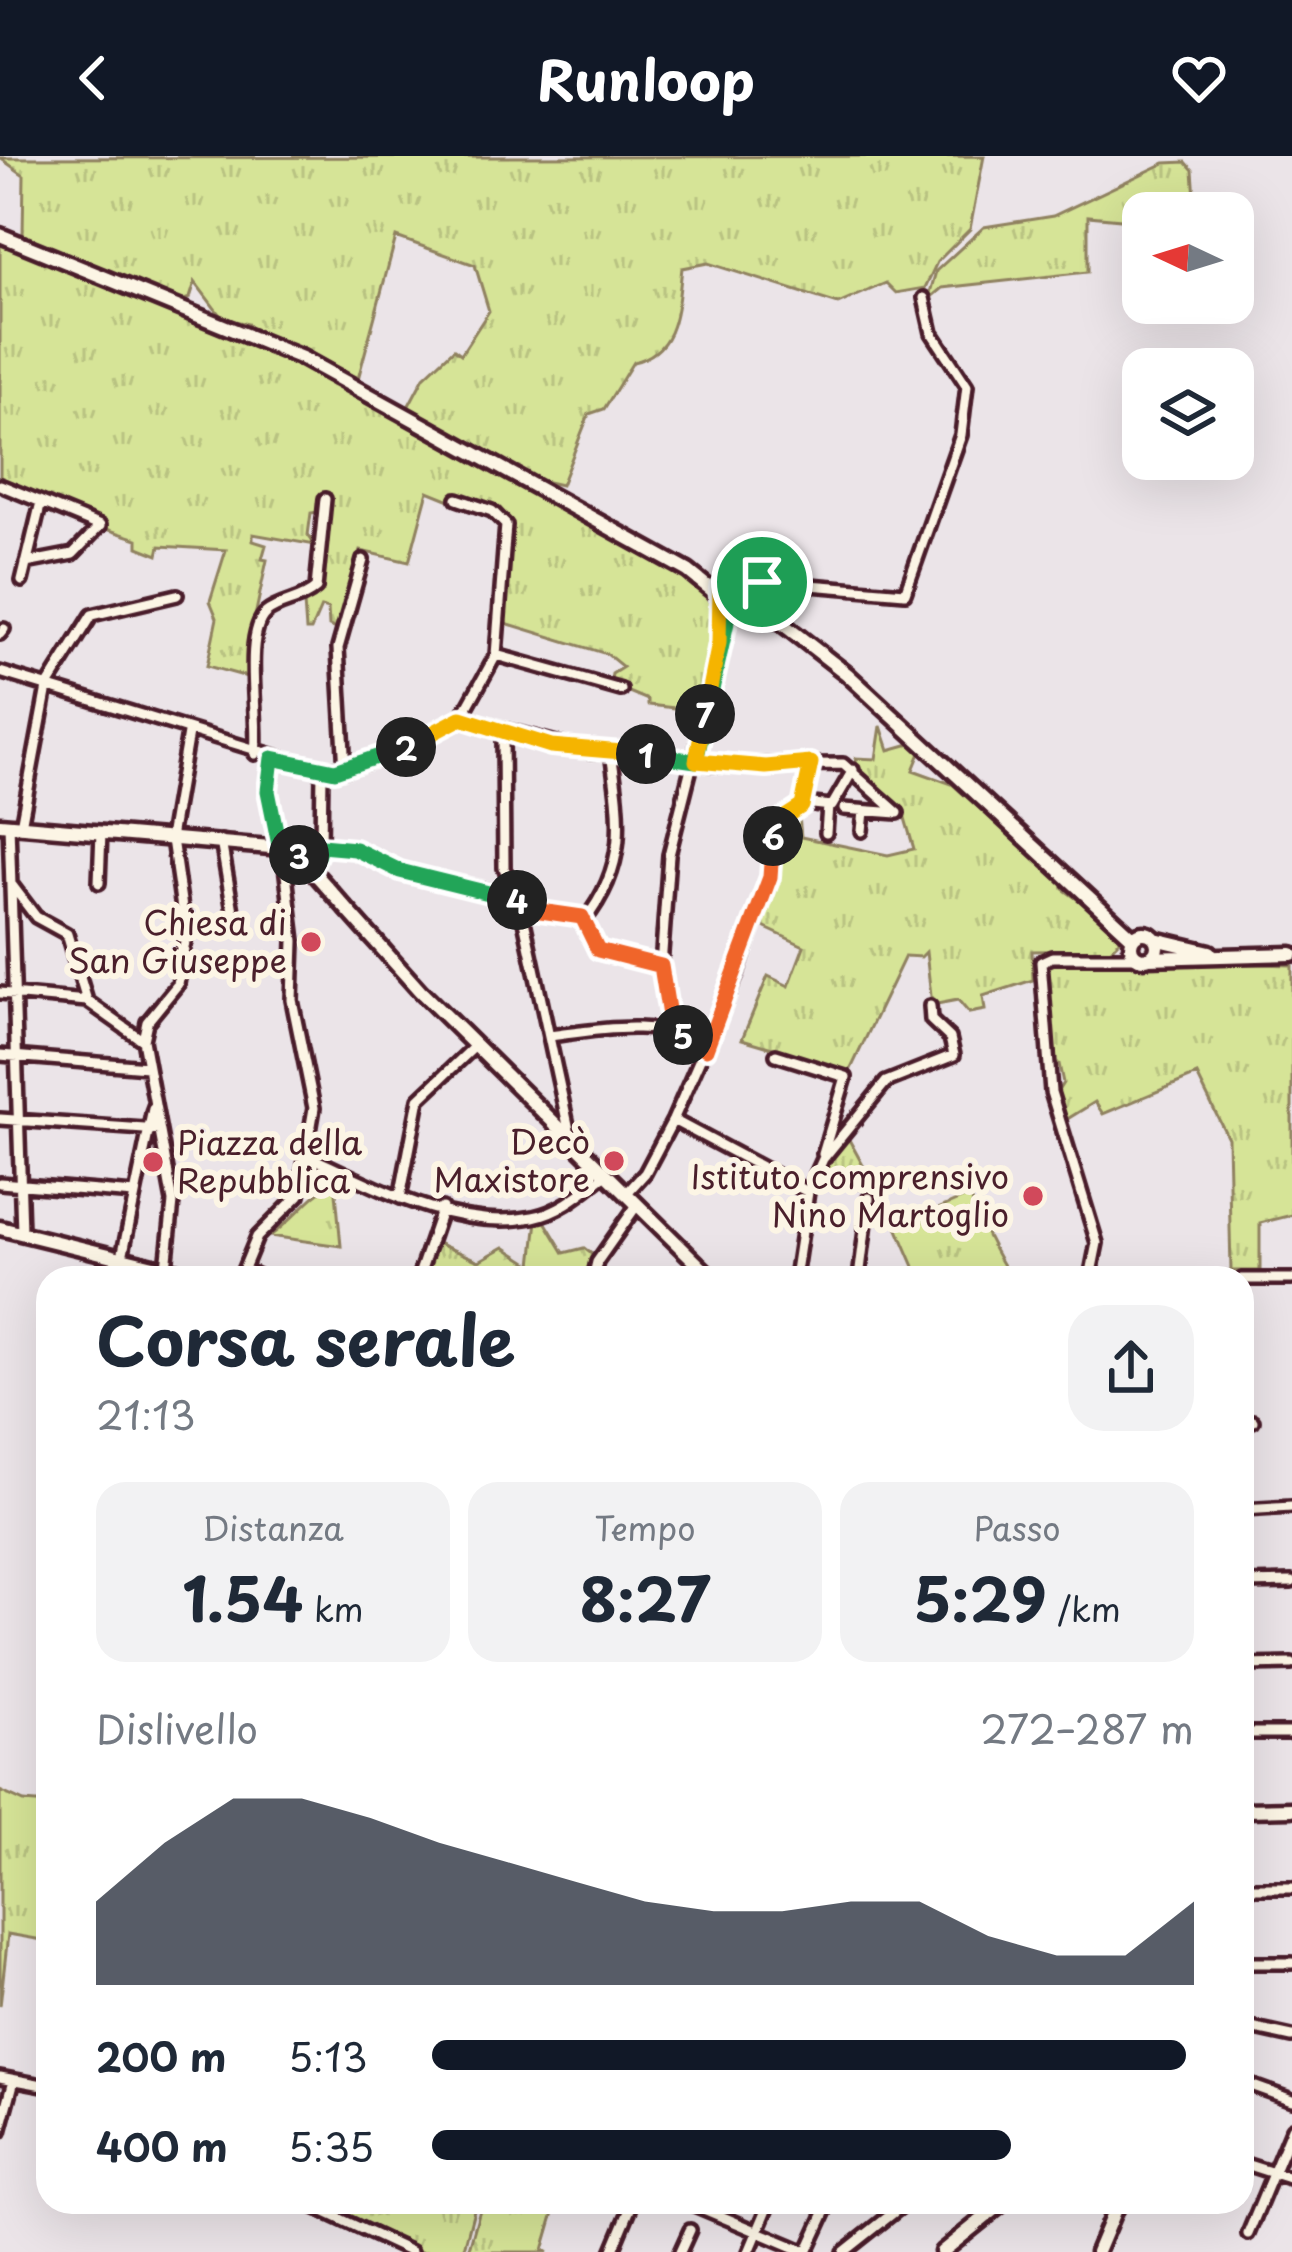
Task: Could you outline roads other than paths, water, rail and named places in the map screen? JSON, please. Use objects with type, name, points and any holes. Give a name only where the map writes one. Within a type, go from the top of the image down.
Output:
[{"type":"main road","points":[[0,235],[302,358],[757,609],[825,655],[1112,918],[1157,953],[1143,957]]},
{"type":"main road","points":[[10,824],[286,847],[312,869],[475,1046],[698,1266]]},
{"type":"main road","points":[[1140,938],[1241,955]]},
{"type":"main road","points":[[1140,938],[1143,957]]},
{"type":"main road","points":[[1143,957],[1292,954]]},
{"type":"main road","points":[[0,1228],[158,1266]]},
{"type":"main road","points":[[1254,1810],[1292,1809]]},
{"type":"main road","points":[[942,2252],[988,2214]]},
{"type":"main road","points":[[1096,2252],[1113,2214]]},
{"type":"street","points":[[672,1034],[661,966],[669,855],[696,761],[731,593],[762,582],[905,593],[962,435],[967,386],[932,334],[924,298]]},
{"type":"street","points":[[0,484],[100,526],[73,554],[26,563]]},
{"type":"street","points":[[255,754],[259,622],[269,610],[302,599],[316,587],[325,499]]},
{"type":"street","points":[[0,672],[255,754],[322,770],[345,770],[461,718],[496,656],[506,525],[493,512],[457,499]]},
{"type":"street","points":[[22,581],[41,502]]},
{"type":"street","points":[[345,770],[338,648],[363,560]]},
{"type":"street","points":[[22,1232],[10,824],[47,687],[86,617],[177,596]]},
{"type":"street","points":[[496,656],[620,690]]},
{"type":"street","points":[[461,718],[503,734],[611,753],[766,767],[811,763],[853,770],[898,813],[844,809]]},
{"type":"street","points":[[122,1257],[153,1130],[154,1104],[143,1040],[147,1022],[178,984],[187,927],[175,838],[175,788],[188,733]]},
{"type":"street","points":[[503,734],[504,868],[518,902],[572,1140]]},
{"type":"street","points":[[584,921],[610,886],[615,867],[619,806],[611,753]]},
{"type":"street","points":[[245,1266],[257,1237],[299,1195],[314,1108],[292,1000],[294,941],[286,847],[268,791],[272,758]]},
{"type":"street","points":[[596,1266],[706,1049],[770,877],[773,835],[782,819],[802,803],[811,763]]},
{"type":"street","points":[[312,869],[321,846],[322,770]]},
{"type":"street","points":[[826,833],[828,806],[853,770]]},
{"type":"street","points":[[802,803],[828,806]]},
{"type":"street","points":[[862,831],[864,811]]},
{"type":"street","points":[[99,884],[101,832]]},
{"type":"street","points":[[221,841],[233,910]]},
{"type":"street","points":[[321,846],[355,849],[400,871],[584,921],[598,950],[661,966]]},
{"type":"street","points":[[11,884],[36,917],[67,934],[88,1001]]},
{"type":"street","points":[[1101,957],[1140,938]]},
{"type":"street","points":[[1092,1266],[1097,1243],[1051,1092],[1040,962],[1143,957]]},
{"type":"street","points":[[0,993],[88,1001],[143,1040]]},
{"type":"street","points":[[823,1159],[886,1082],[954,1055],[950,1038],[932,1020],[930,1006]]},
{"type":"street","points":[[549,1036],[611,1028],[691,1037],[706,1049]]},
{"type":"street","points":[[400,1198],[419,1099],[475,1046]]},
{"type":"street","points":[[0,1055],[147,1067]]},
{"type":"street","points":[[776,1055],[846,1077],[823,1159],[808,1192],[797,1266]]},
{"type":"street","points":[[0,1119],[153,1130]]},
{"type":"street","points":[[673,1120],[808,1192]]},
{"type":"street","points":[[153,1130],[173,1208],[166,1266]]},
{"type":"street","points":[[308,1156],[400,1198],[500,1220],[536,1217],[575,1198],[606,1174]]},
{"type":"street","points":[[0,1183],[134,1194]]},
{"type":"street","points":[[861,1266],[869,1198]]},
{"type":"street","points":[[422,1266],[442,1208]]},
{"type":"street","points":[[1254,1279],[1292,1279]]},
{"type":"street","points":[[1254,1509],[1292,1507]]},
{"type":"street","points":[[1254,1582],[1292,1582]]},
{"type":"street","points":[[1254,1665],[1292,1664]]},
{"type":"street","points":[[1254,1733],[1292,1733]]},
{"type":"street","points":[[1254,1888],[1292,1888]]},
{"type":"street","points":[[1254,1963],[1292,1963]]},
{"type":"street","points":[[1254,2029],[1292,2037]]},
{"type":"street","points":[[0,2078],[36,2084]]},
{"type":"street","points":[[0,2132],[14,2080]]},
{"type":"street","points":[[1254,2086],[1292,2100]]},
{"type":"street","points":[[1247,2234],[1292,2128]]},
{"type":"street","points":[[1254,2167],[1292,2179]]},
{"type":"street","points":[[330,2214],[411,2252]]},
{"type":"street","points":[[612,2252],[627,2214]]},
{"type":"street","points":[[715,2214],[806,2252],[824,2214]]},
{"type":"street","points":[[749,2252],[765,2214]]},
{"type":"street","points":[[844,2252],[892,2214]]},
{"type":"street","points":[[680,2252],[690,2230]]},
{"type":"place","name":"Chiesa di San Giuseppe","points":[[311,942]]},
{"type":"place","name":"Decò Maxistore","points":[[614,1161]]},
{"type":"place","name":"Piazza della Repubblica","points":[[153,1162]]},
{"type":"place","name":"Istituto comprensivo Nino Martoglio","points":[[1033,1196]]}]
